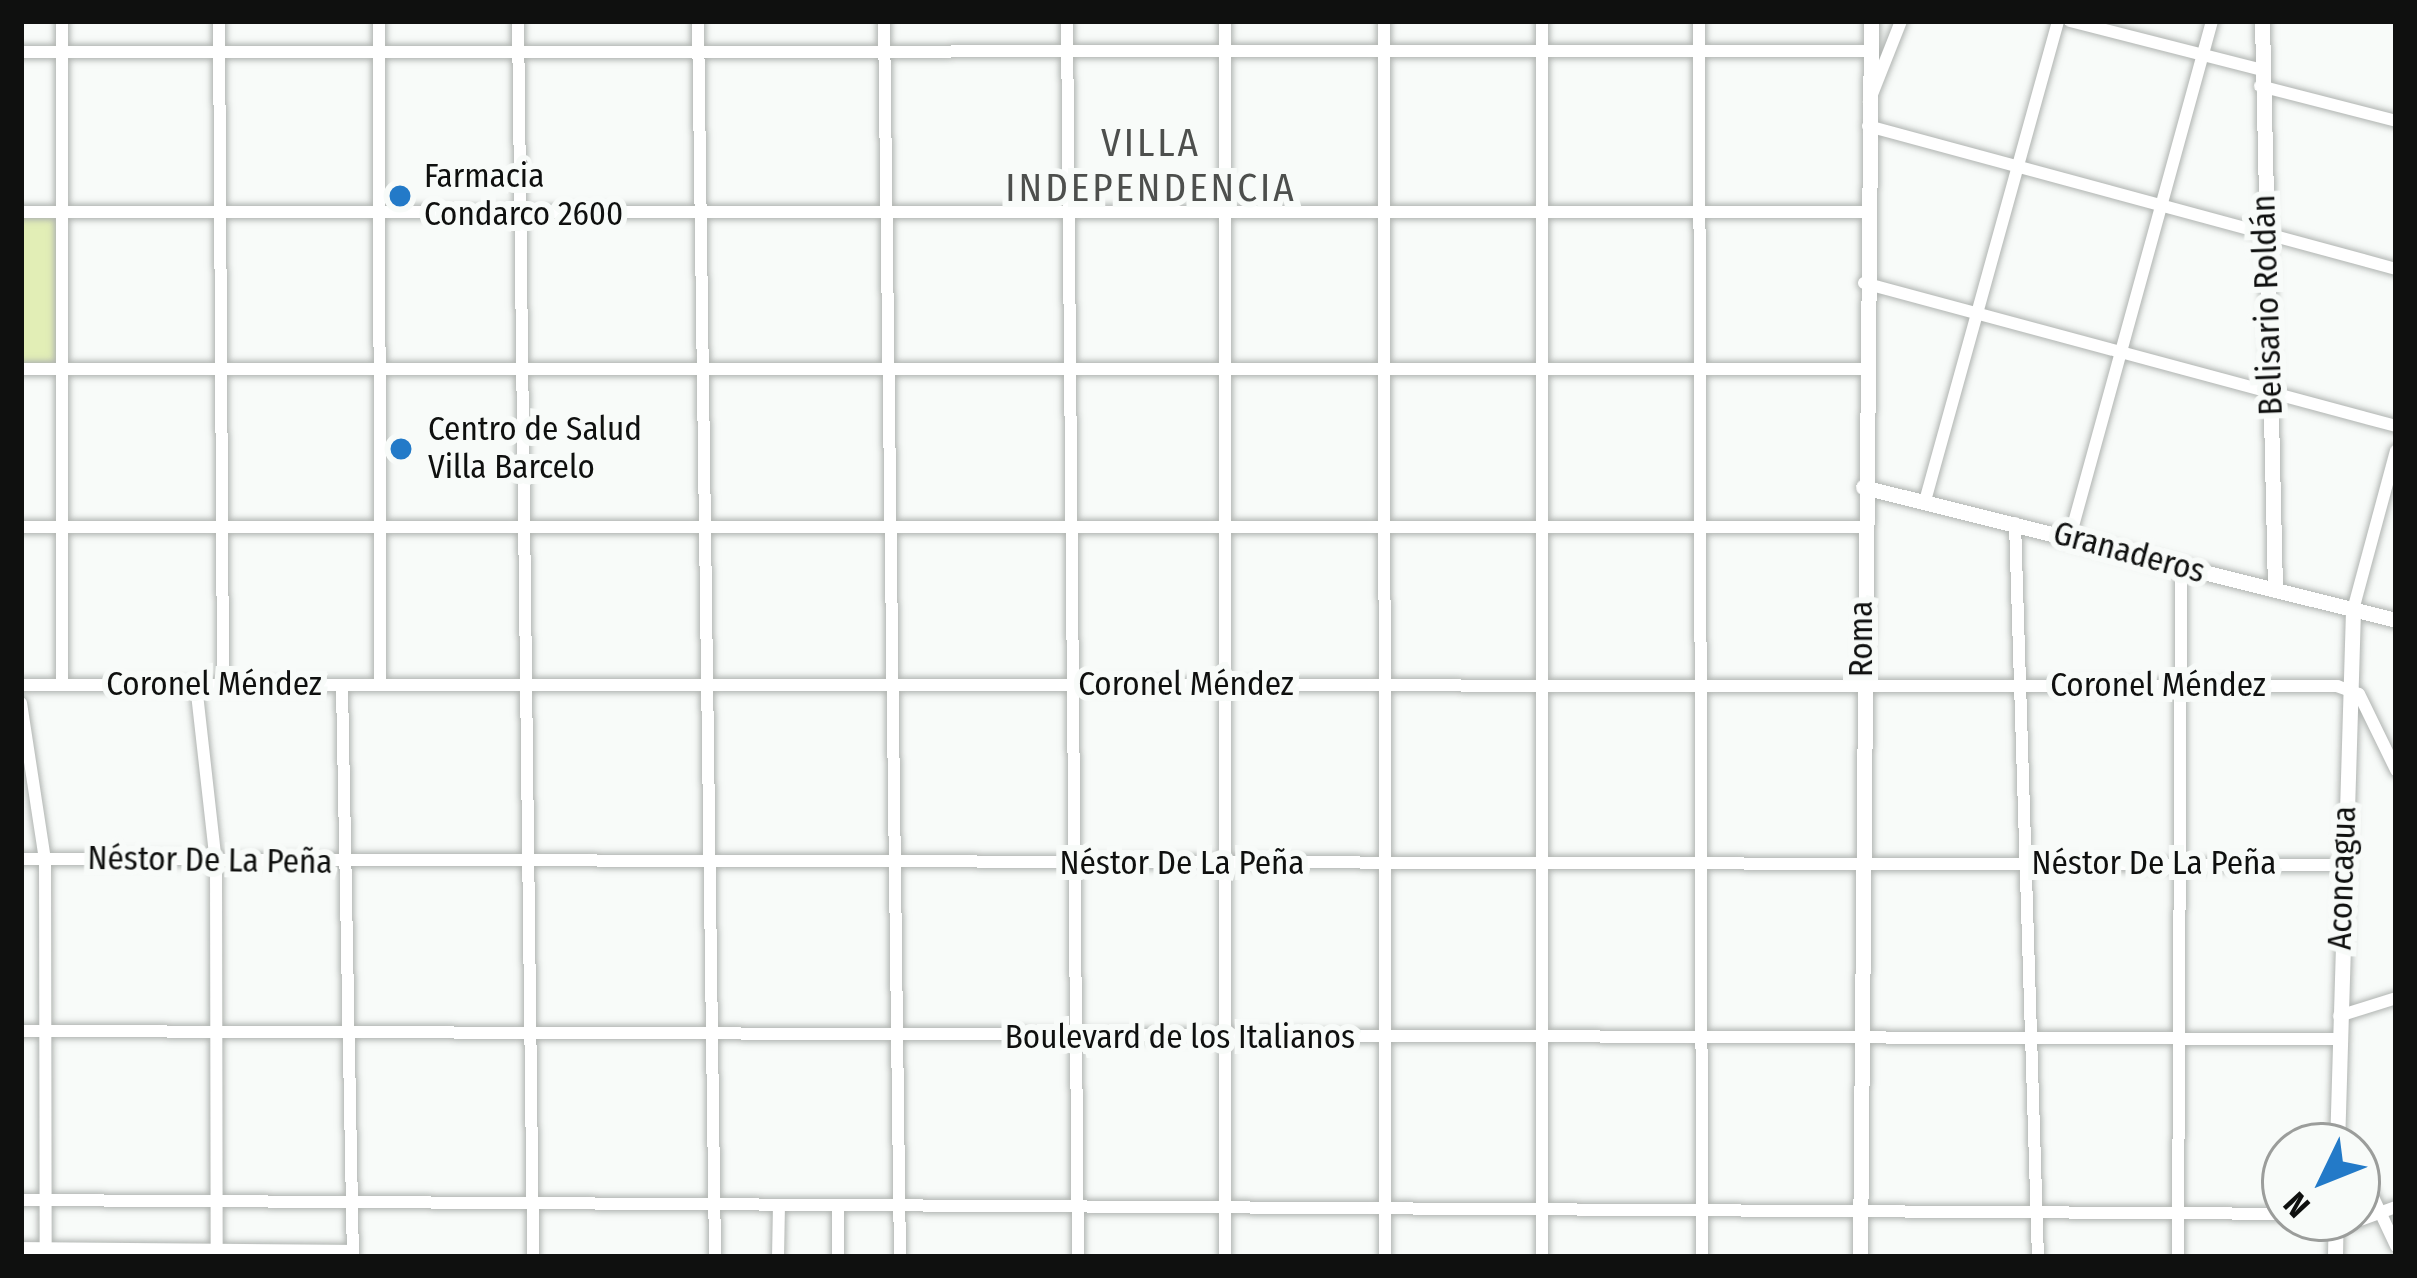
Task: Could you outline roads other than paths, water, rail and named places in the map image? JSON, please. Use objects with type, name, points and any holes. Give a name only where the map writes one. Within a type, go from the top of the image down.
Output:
[{"type":"street","points":[[62,21],[62,685]]},
{"type":"street","points":[[219,21],[224,684]]},
{"type":"street","points":[[379,21],[380,684]]},
{"type":"street","points":[[518,21],[517,526],[533,1257]]},
{"type":"street","points":[[698,21],[715,1257]]},
{"type":"street","points":[[884,21],[884,527],[899,1257]]},
{"type":"street","points":[[1067,21],[1067,685],[1078,1257]]},
{"type":"street","points":[[1225,21],[1225,1257]]},
{"type":"street","points":[[1384,21],[1385,1257]]},
{"type":"street","points":[[1542,21],[1542,1257]]},
{"type":"street","points":[[1699,21],[1702,1257]]},
{"type":"street","name":"Roma","points":[[1860,1257],[1863,282],[1871,21]]},
{"type":"street","points":[[1869,102],[1901,21]]},
{"type":"street","points":[[1925,501],[2058,21]]},
{"type":"street","points":[[2070,21],[2203,54],[2259,78],[2396,121]]},
{"type":"street","points":[[2070,537],[2212,21]]},
{"type":"street","name":"Belisario Roldán","points":[[2262,21],[2259,78],[2275,590]]},
{"type":"street","points":[[21,52],[1870,51]]},
{"type":"street","points":[[1868,126],[2396,269]]},
{"type":"street","points":[[21,212],[517,208],[1865,212]]},
{"type":"street","points":[[1863,282],[2396,425]]},
{"type":"street","points":[[21,370],[1863,369]]},
{"type":"street","points":[[2354,610],[2396,451]]},
{"type":"street","name":"Granaderos","points":[[1863,487],[2396,620]]},
{"type":"street","points":[[2015,524],[2038,1257]]},
{"type":"street","points":[[21,527],[1862,527]]},
{"type":"street","points":[[2179,1257],[2181,568]]},
{"type":"street","name":"Aconcagua","points":[[2340,1122],[2338,1039],[2354,610]]},
{"type":"street","name":"Coronel Méndez","points":[[21,685],[2351,687]]},
{"type":"street","points":[[196,685],[216,863],[217,1253]]},
{"type":"street","points":[[21,1248],[46,1253],[353,1254],[342,686]]},
{"type":"street","points":[[2351,687],[2396,770]]},
{"type":"street","points":[[21,704],[45,860],[46,1253]]},
{"type":"street","name":"Néstor De La Peña","points":[[21,860],[2343,865]]},
{"type":"street","points":[[2339,1016],[2396,998]]},
{"type":"street","name":"Boulevard de los Italianos","points":[[21,1031],[897,1038],[2338,1039]]},
{"type":"street","points":[[21,1201],[2261,1214]]},
{"type":"street","points":[[778,1257],[779,1206]]},
{"type":"street","points":[[838,1207],[838,1257]]},
{"type":"street","points":[[2396,1207],[2381,1213],[2396,1246]]},
{"type":"place","name":"Farmacia Condarco 2600","points":[[400,196]]},
{"type":"place","name":"Centro de Salud Villa Barcelo","points":[[401,449]]},
{"type":"district","name":"VILLA INDEPENDENCIA","points":[[1151,166]]}]
